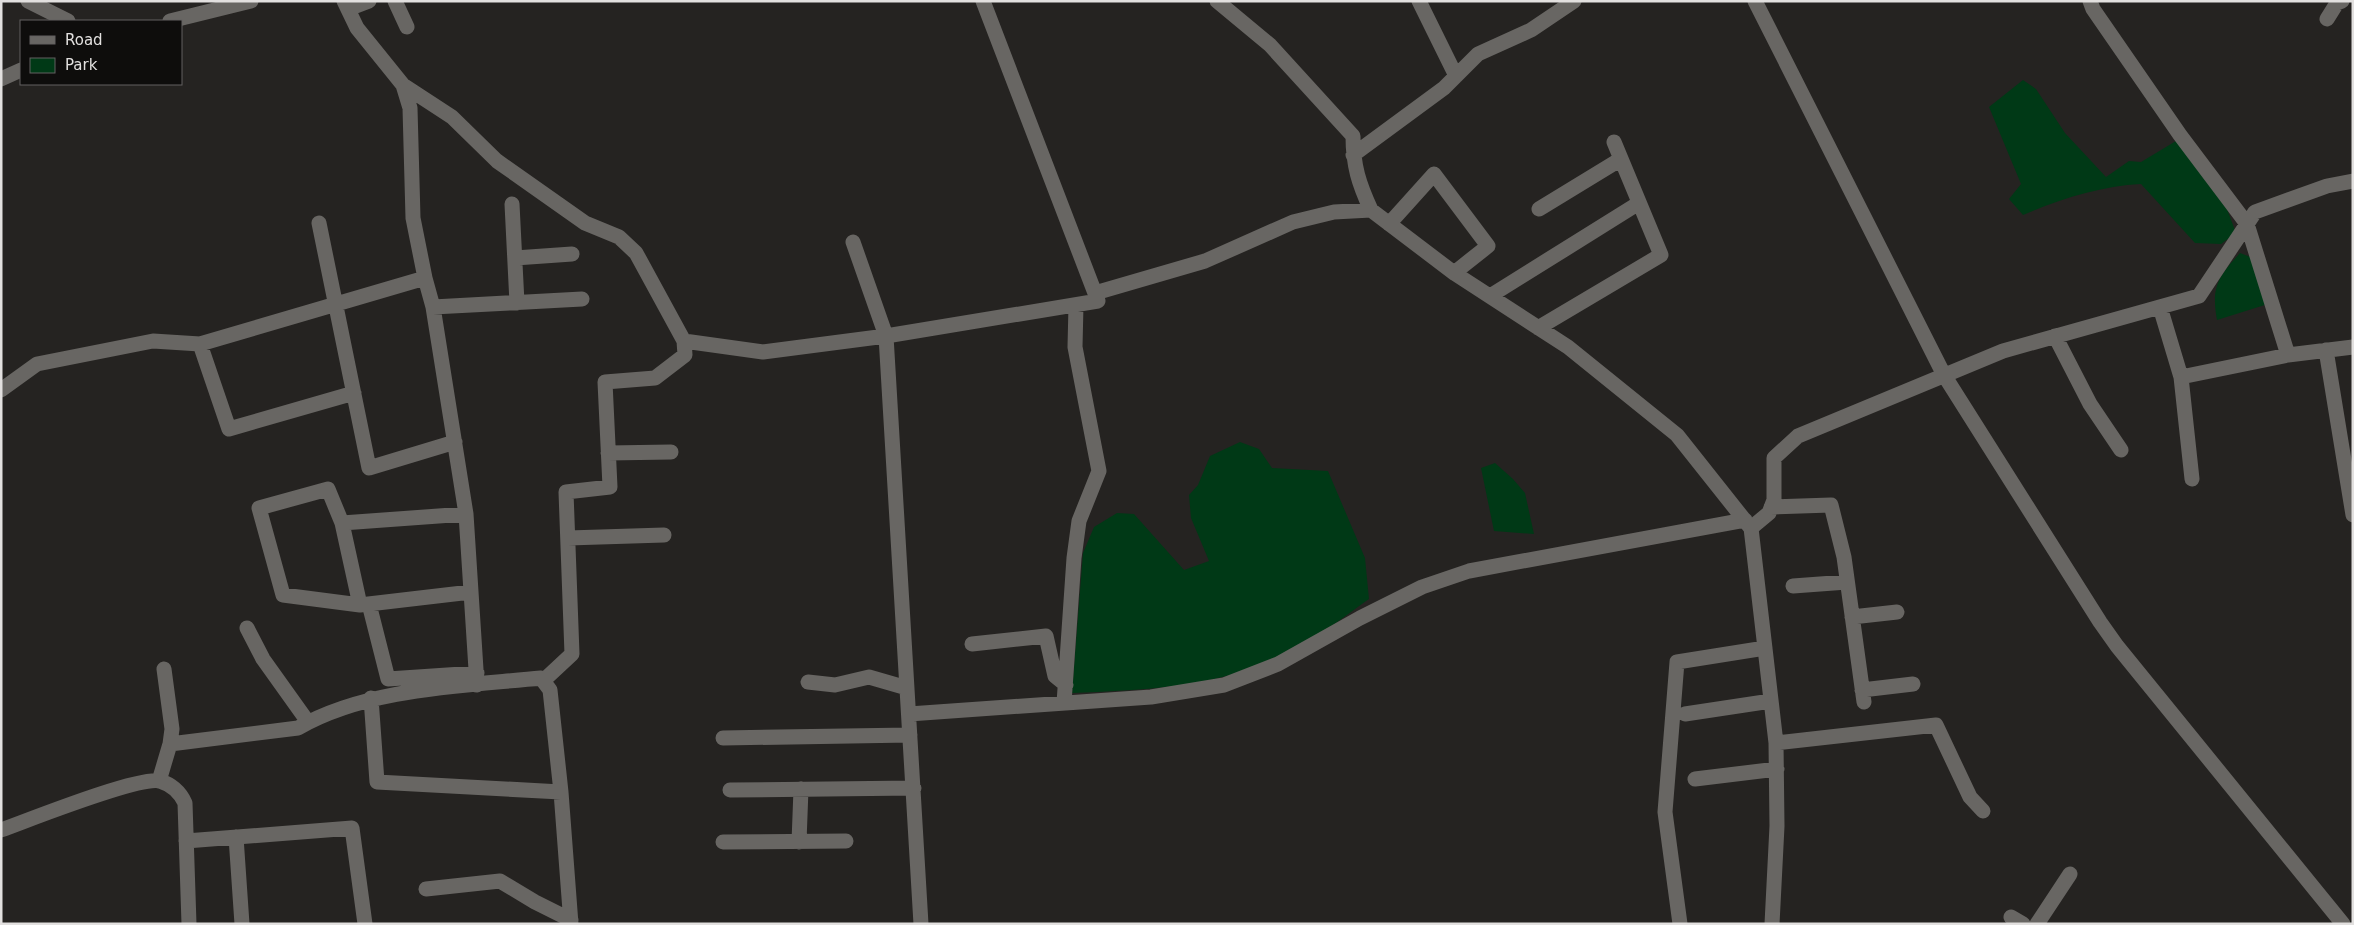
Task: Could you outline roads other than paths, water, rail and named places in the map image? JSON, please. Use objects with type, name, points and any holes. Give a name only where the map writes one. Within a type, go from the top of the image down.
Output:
[{"type":"street","points":[[28,1],[52,18]]},
{"type":"street","points":[[174,20],[251,1]]},
{"type":"street","points":[[369,1],[346,5],[357,28],[403,85],[452,117],[497,161],[585,223],[619,237],[636,254],[684,340],[685,355],[655,378],[605,382],[610,487],[566,492],[572,654],[543,680]]},
{"type":"street","points":[[395,1],[407,27]]},
{"type":"street","points":[[684,340],[763,352],[886,336],[1098,301],[984,1]]},
{"type":"street","points":[[1217,1],[1270,45],[1353,136],[1353,155],[1358,182],[1371,210],[1454,273],[1568,347],[1677,435],[1748,524],[1776,743],[1777,826],[1772,924]]},
{"type":"street","points":[[1419,1],[1456,76]]},
{"type":"street","points":[[1353,155],[1444,88],[1478,54],[1531,30],[1574,1]]},
{"type":"street","points":[[1755,1],[1944,376],[2117,646],[2343,924]]},
{"type":"street","points":[[2090,1],[2092,9],[2180,136],[2247,224],[2288,355]]},
{"type":"street","points":[[2328,19],[2337,3],[2342,1]]},
{"type":"street","points":[[1,79],[20,70]]},
{"type":"street","points":[[403,85],[410,108],[413,218],[433,307],[466,514],[477,679]]},
{"type":"street","points":[[1538,328],[1661,255],[1614,142]]},
{"type":"street","points":[[1539,209],[1621,160]]},
{"type":"street","points":[[1389,224],[1434,174],[1488,246],[1454,273]]},
{"type":"street","points":[[909,714],[1151,697],[1224,685],[1278,664],[1360,618],[1422,587],[1469,571],[1748,524],[1769,513],[1774,500],[1774,458],[1798,436],[2003,351],[2199,296],[2256,212],[2327,186],[2353,181]]},
{"type":"street","points":[[1490,296],[1639,203]]},
{"type":"street","points":[[512,204],[517,303]]},
{"type":"street","points":[[1095,293],[1205,261],[1293,222],[1334,212],[1371,210]]},
{"type":"street","points":[[319,222],[370,468],[454,442]]},
{"type":"street","points":[[853,242],[886,336],[921,924]]},
{"type":"street","points":[[515,258],[572,254]]},
{"type":"street","points":[[1,390],[37,364],[153,341],[200,344],[425,278]]},
{"type":"street","points":[[433,307],[582,299]]},
{"type":"street","points":[[1064,703],[1074,558],[1079,521],[1099,471],[1076,347],[1076,305]]},
{"type":"street","points":[[2160,307],[2181,377],[2192,479]]},
{"type":"street","points":[[2055,336],[2090,404],[2121,450]]},
{"type":"street","points":[[200,344],[229,429],[354,393]]},
{"type":"street","points":[[2181,377],[2288,355],[2353,347]]},
{"type":"street","points":[[2326,350],[2353,515]]},
{"type":"street","points":[[608,453],[671,452]]},
{"type":"street","points":[[471,592],[364,605],[283,594],[259,508],[328,489],[342,523],[364,605],[388,679],[541,678],[543,680],[550,690],[561,792],[571,922]]},
{"type":"street","points":[[1772,507],[1830,505],[1844,557],[1863,696],[1913,684]]},
{"type":"street","points":[[342,523],[466,514]]},
{"type":"street","points":[[568,538],[664,535]]},
{"type":"street","points":[[1793,586],[1847,582]]},
{"type":"street","points":[[1852,617],[1897,612]]},
{"type":"street","points":[[247,628],[263,659],[308,722]]},
{"type":"street","points":[[972,644],[1046,636],[1055,676],[1066,685]]},
{"type":"street","points":[[1680,924],[1665,812],[1677,662],[1765,648]]},
{"type":"street","points":[[159,781],[170,744],[172,729],[164,669]]},
{"type":"street","points":[[808,682],[835,685],[869,677],[889,681],[907,688]]},
{"type":"street","points":[[170,744],[298,728],[315,718],[371,698],[477,679]]},
{"type":"street","points":[[371,698],[377,782],[561,792]]},
{"type":"street","points":[[1685,714],[1771,701]]},
{"type":"street","points":[[1776,743],[1936,725],[1970,798],[1983,811]]},
{"type":"street","points":[[723,738],[910,735]]},
{"type":"street","points":[[1695,780],[1776,769]]},
{"type":"street","points":[[1,830],[131,784],[159,781],[180,791],[185,803],[189,924]]},
{"type":"street","points":[[730,790],[914,788]]},
{"type":"street","points":[[800,842],[801,789]]},
{"type":"street","points":[[186,841],[352,828],[364,924]]},
{"type":"street","points":[[236,837],[242,924]]},
{"type":"street","points":[[722,842],[846,841]]},
{"type":"street","points":[[2037,924],[2070,874]]},
{"type":"street","points":[[426,889],[500,881],[571,922]]}]
